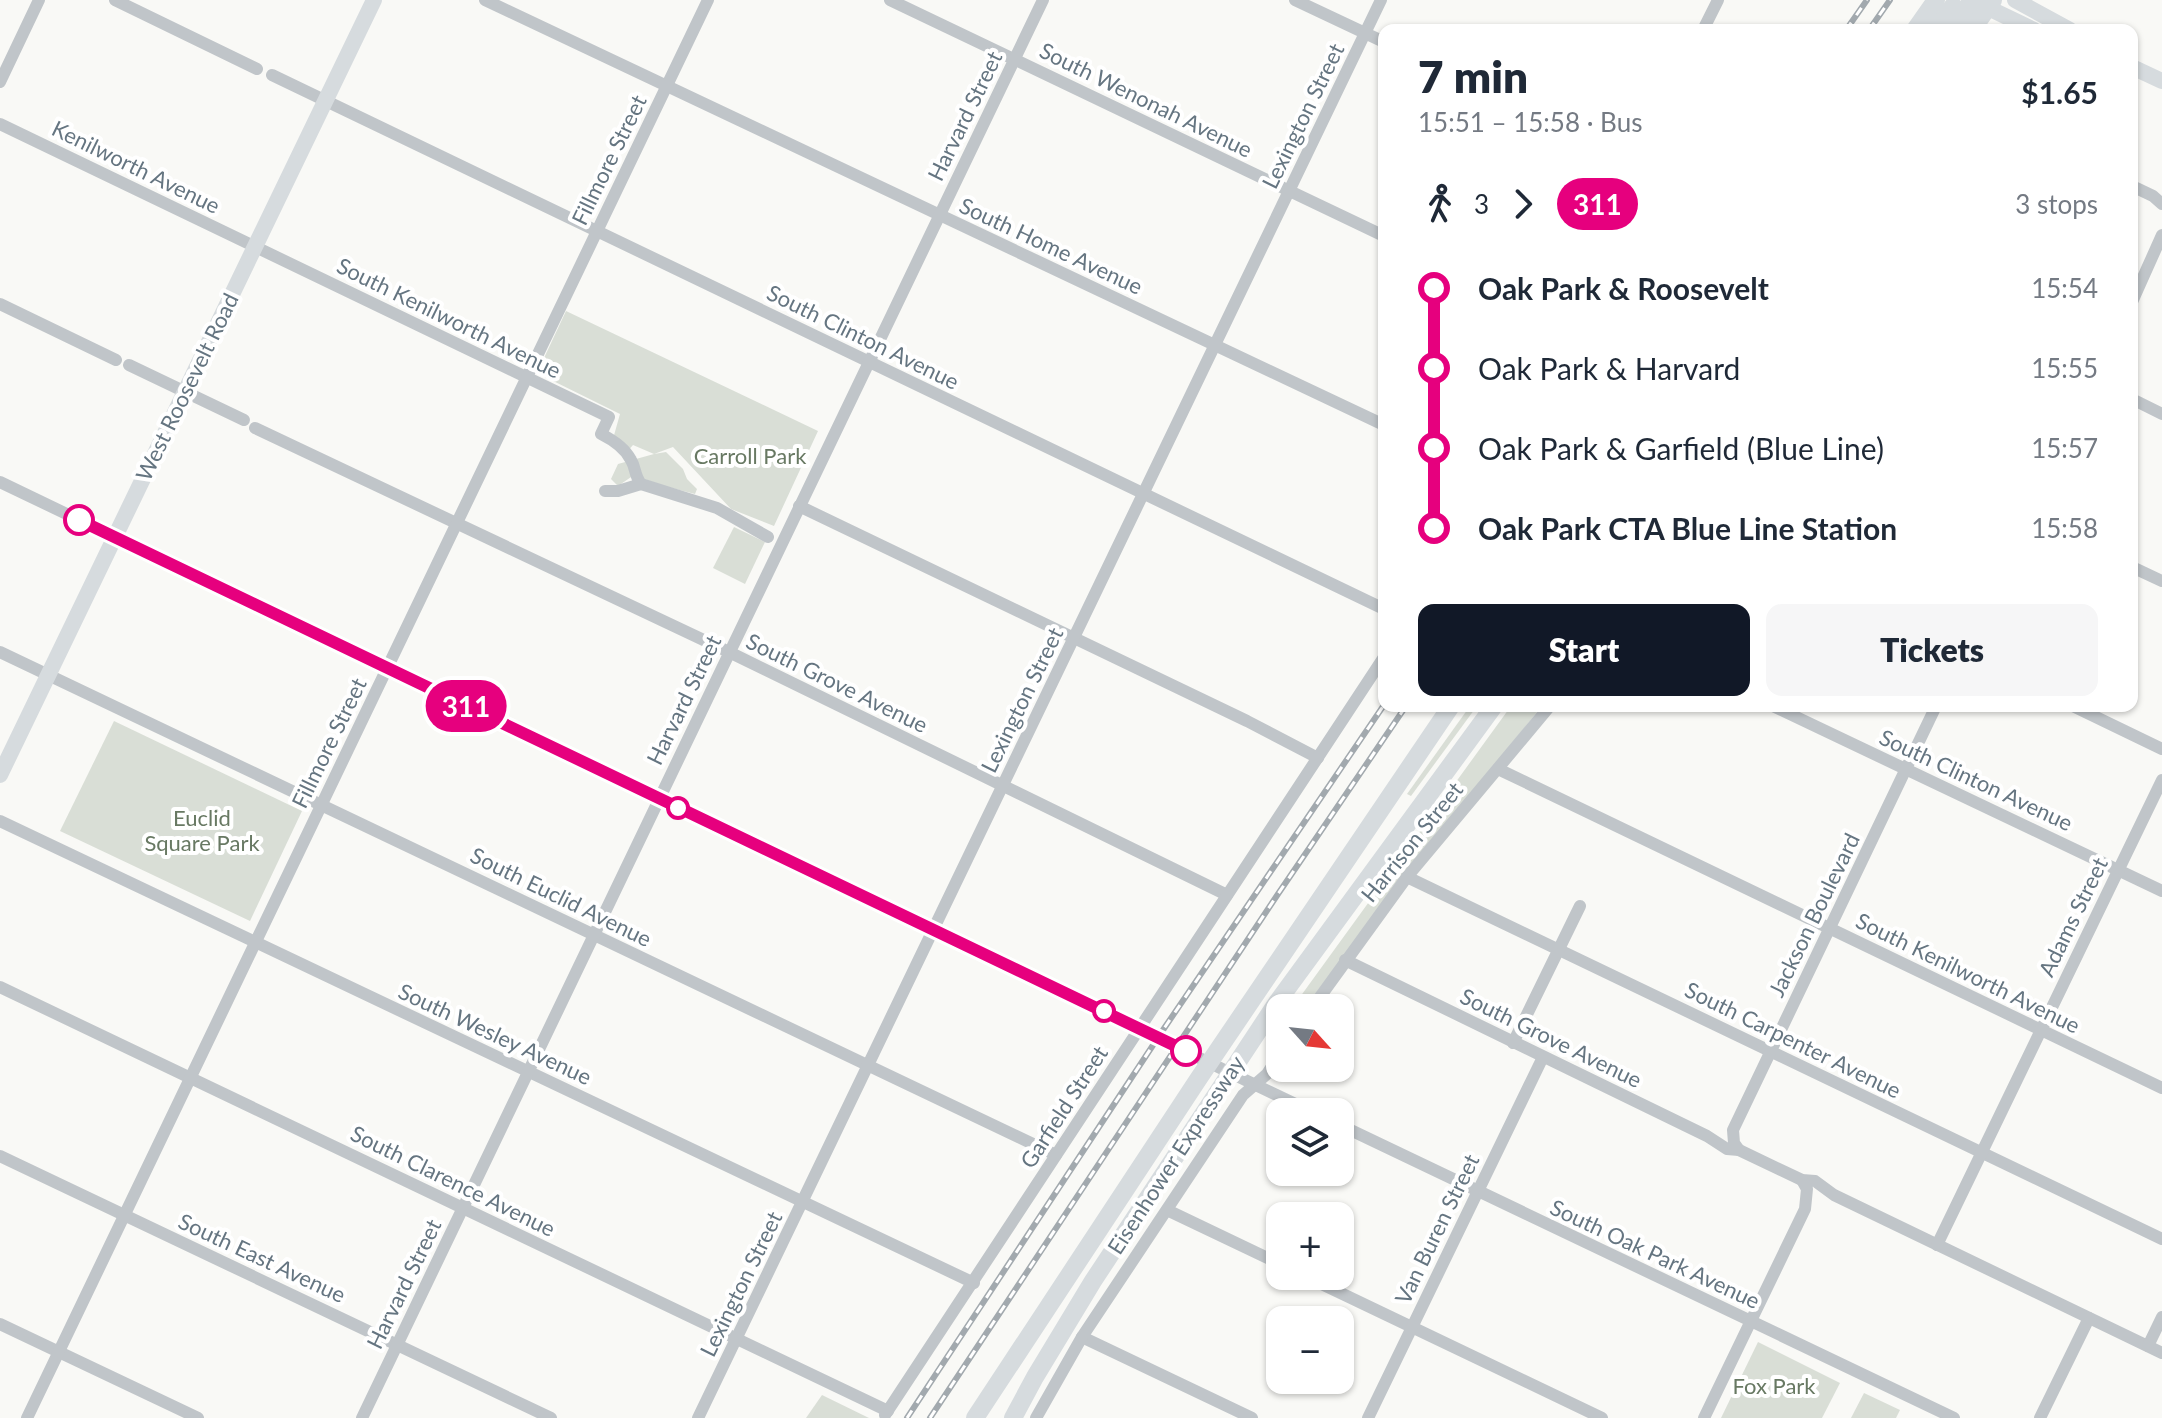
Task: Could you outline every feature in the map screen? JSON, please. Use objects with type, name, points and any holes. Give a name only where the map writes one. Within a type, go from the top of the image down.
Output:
[{"type":"highway","points":[[1919,24],[1936,0]]},
{"type":"highway","points":[[1940,24],[1957,0]]},
{"type":"highway","points":[[1957,24],[1978,1]]},
{"type":"highway","points":[[1973,24],[1978,1]]},
{"type":"highway","name":"Eisenhower Expressway","points":[[975,1418],[1190,1091],[1447,712]]},
{"type":"highway","name":"Eisenhower Expressway","points":[[1013,1418],[1085,1294],[1278,1001],[1490,712]]},
{"type":"main road","name":"West Roosevelt Road","points":[[0,775],[374,0]]},
{"type":"main road","points":[[2015,0],[2060,24]]},
{"type":"main road","points":[[1978,1],[2022,24]]},
{"type":"main road","points":[[2138,70],[2162,81]]},
{"type":"street","points":[[0,82],[39,0]]},
{"type":"street","points":[[115,0],[257,69]]},
{"type":"street","name":"South Home Avenue","points":[[485,0],[1378,422]]},
{"type":"street","name":"Fillmore Street","points":[[27,1418],[708,0]]},
{"type":"street","name":"South Wenonah Avenue","points":[[890,0],[1378,233]]},
{"type":"street","name":"Harvard Street","points":[[362,1418],[1043,0]]},
{"type":"street","points":[[1295,0],[1378,39]]},
{"type":"street","name":"Lexington Street","points":[[698,1418],[1381,0]]},
{"type":"street","points":[[1706,24],[1718,0]]},
{"type":"street","name":"South Clinton Avenue","points":[[272,75],[1378,606]]},
{"type":"street","name":"Kenilworth Avenue","points":[[0,124],[255,246]]},
{"type":"street","points":[[2138,190],[2162,204]]},
{"type":"street","points":[[2146,275],[2147,265],[2162,235]]},
{"type":"street","name":"South Kenilworth Avenue","points":[[255,246],[609,417],[601,434],[615,441],[632,461],[634,475],[641,484]]},
{"type":"street","points":[[2138,290],[2162,252]]},
{"type":"street","points":[[0,304],[116,360]]},
{"type":"street","name":"South Grove Avenue","points":[[129,365],[1227,895]]},
{"type":"street","points":[[2138,402],[2162,414]]},
{"type":"street","points":[[0,482],[1283,1098]]},
{"type":"street","points":[[605,491],[618,491],[641,484],[717,508],[768,537]]},
{"type":"street","points":[[799,506],[1318,758]]},
{"type":"street","points":[[2138,570],[2162,581]]},
{"type":"street","name":"South Euclid Avenue","points":[[0,652],[1056,1155]]},
{"type":"street","name":"Garfield Street","points":[[886,1415],[1378,666]]},
{"type":"street","name":"Harrison Street","points":[[1322,994],[1407,877],[1545,712]]},
{"type":"street","name":"South Clinton Avenue","points":[[1786,712],[2162,891]]},
{"type":"street","name":"Jackson Boulevard","points":[[1736,1147],[1733,1130],[1933,712]]},
{"type":"street","points":[[2085,712],[2162,749]]},
{"type":"street","name":"South Kenilworth Avenue","points":[[1498,769],[2162,1088]]},
{"type":"street","name":"Adams Street","points":[[1937,1245],[2162,780]]},
{"type":"street","name":"South Wesley Avenue","points":[[0,821],[974,1283]]},
{"type":"street","name":"South Carpenter Avenue","points":[[1407,877],[2162,1239]]},
{"type":"street","points":[[1513,1043],[1580,906]]},
{"type":"street","name":"South Grove Avenue","points":[[1345,960],[1707,1136],[1727,1149],[1736,1147],[1804,1184],[1815,1181],[1834,1195],[2162,1353]]},
{"type":"street","name":"South Clarence Avenue","points":[[0,987],[736,1339],[886,1415]]},
{"type":"street","name":"Van Buren Street","points":[[1368,1418],[1543,1057]]},
{"type":"street","points":[[1036,1418],[1082,1337],[1243,1095],[1266,1075]]},
{"type":"street","name":"South Oak Park Avenue","points":[[1354,1132],[1954,1418]]},
{"type":"street","name":"South East Avenue","points":[[0,1156],[551,1418]]},
{"type":"street","points":[[1704,1418],[1805,1209],[1804,1184]]},
{"type":"street","points":[[1167,1210],[1266,1257]]},
{"type":"street","points":[[1334,1290],[1602,1418]]},
{"type":"street","points":[[2148,1346],[2162,1317]]},
{"type":"street","points":[[2040,1418],[2089,1318]]},
{"type":"street","points":[[0,1324],[198,1418]]},
{"type":"street","points":[[1082,1337],[1252,1418]]},
{"type":"green space","name":"Carroll Park","points":[[566,311],[818,431],[774,526],[731,509],[673,447],[654,454],[633,445],[626,453],[611,446],[620,414],[537,373]]},
{"type":"green space","points":[[666,452],[697,489],[695,494],[634,475],[618,486],[611,479],[618,464]]},
{"type":"green space","points":[[734,527],[765,542],[745,584],[713,568]]},
{"type":"green space","points":[[1466,712],[1473,712],[1411,796],[1407,794]]},
{"type":"green space","points":[[1507,712],[1537,712],[1394,888],[1315,994],[1302,994]]},
{"type":"green space","name":"Euclid Square Park","points":[[114,721],[302,811],[250,921],[60,831]]},
{"type":"green space","name":"Fox Park","points":[[1758,1342],[1840,1383],[1822,1418],[1721,1418]]},
{"type":"green space","points":[[1864,1393],[1900,1410],[1896,1418],[1851,1418]]},
{"type":"green space","points":[[822,1395],[869,1418],[806,1418]]},
{"type":"railway","points":[[1850,24],[1867,0]]},
{"type":"railway","points":[[1873,24],[1890,0]]},
{"type":"railway","points":[[907,1418],[1165,1027],[1379,712]]},
{"type":"railway","points":[[930,1418],[1402,712]]},
{"type":"bus line","name":"311","points":[[79,520],[1186,1051]]}]
